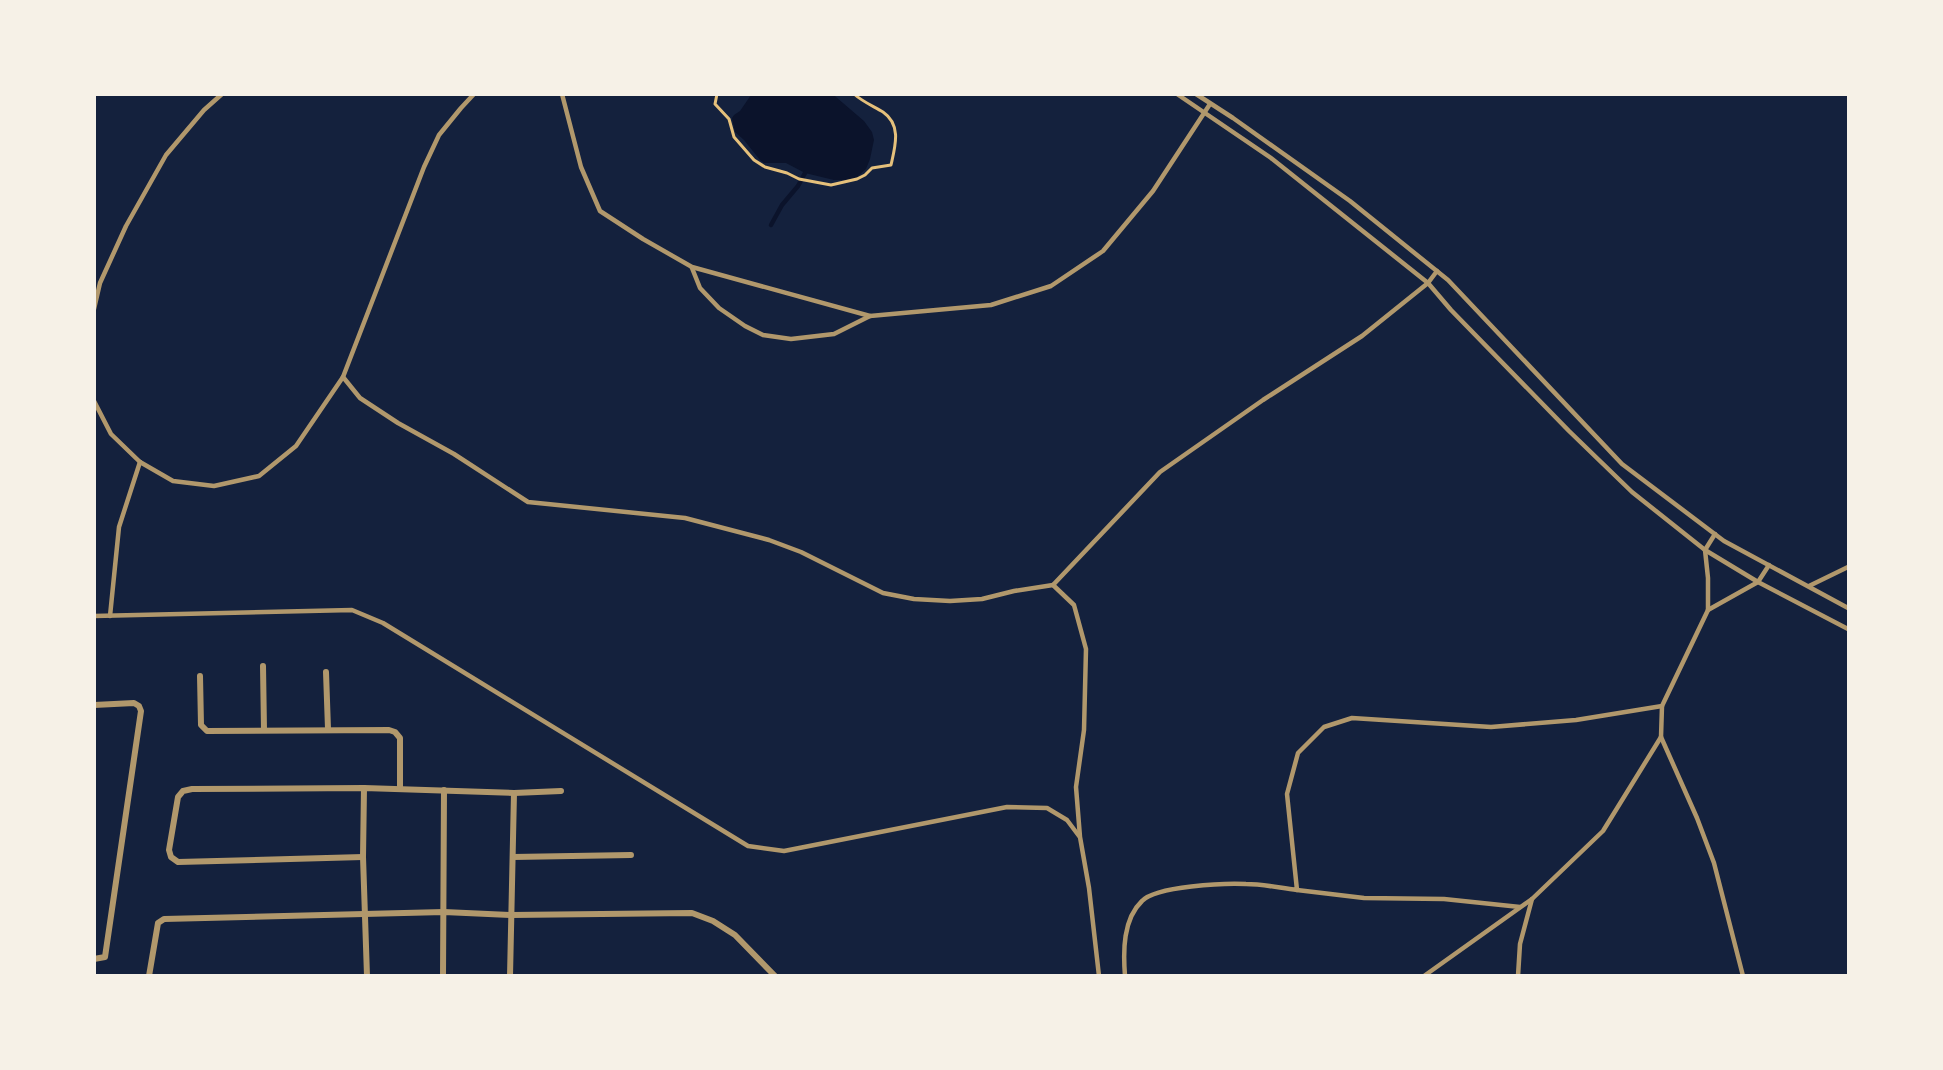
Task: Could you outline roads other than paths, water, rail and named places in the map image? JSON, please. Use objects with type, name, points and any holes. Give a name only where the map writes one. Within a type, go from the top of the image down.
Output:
[{"type":"street","points":[[263,666],[264,730]]},
{"type":"street","points":[[326,672],[328,729]]},
{"type":"street","points":[[200,676],[201,725],[207,731],[328,729],[395,732],[400,738],[400,788]]},
{"type":"street","points":[[94,705],[134,703],[140,706],[141,711],[105,957],[94,959]]},
{"type":"street","points":[[364,788],[363,857],[367,975]]},
{"type":"street","points":[[363,857],[178,862],[171,857],[169,850],[178,797],[183,791],[192,789],[400,788],[514,793],[561,791]]},
{"type":"street","points":[[443,975],[444,790]]},
{"type":"street","points":[[510,975],[514,793]]},
{"type":"street","points":[[513,857],[631,855]]},
{"type":"street","points":[[149,975],[158,923],[164,920],[444,912],[511,915],[692,913],[713,921],[735,935],[774,975]]},
{"type":"lane","points":[[94,309],[100,283],[126,226],[166,155],[204,110],[222,94]]},
{"type":"lane","points":[[94,401],[111,434],[140,462],[172,481],[214,486],[259,476],[296,446],[343,377],[424,166],[439,135],[474,94]]},
{"type":"lane","points":[[562,94],[581,167],[600,211],[692,267],[870,316],[991,305],[1051,286],[1103,251],[1154,191],[1210,104]]},
{"type":"lane","points":[[1177,94],[1271,158],[1428,283],[1451,310],[1561,423],[1632,492],[1705,550],[1758,582],[1848,629]]},
{"type":"lane","points":[[1196,94],[1350,201],[1448,280],[1622,464],[1724,541],[1848,608]]},
{"type":"lane","points":[[692,267],[700,288],[719,308],[763,336],[791,339],[834,334],[870,316]]},
{"type":"lane","points":[[343,377],[360,398],[528,501],[685,518],[768,540],[801,552],[883,593],[914,599],[950,601],[982,599],[1053,585],[1160,472],[1263,400],[1362,336],[1428,283],[1437,271]]},
{"type":"lane","points":[[94,290],[100,283]]},
{"type":"lane","points":[[110,616],[119,528],[140,462]]},
{"type":"lane","points":[[1714,534],[1705,550],[1708,610],[1662,706],[1661,737],[1714,863],[1743,975]]},
{"type":"lane","points":[[1708,610],[1758,582],[1769,565]]},
{"type":"lane","points":[[1809,586],[1848,567]]},
{"type":"lane","points":[[1053,585],[1074,605],[1086,649],[1084,730],[1076,787],[1080,837],[1089,888],[1098,975]]},
{"type":"lane","points":[[94,616],[352,610],[383,623],[748,846],[784,850],[1007,807],[1047,808],[1067,820],[1080,837]]},
{"type":"lane","points":[[1297,890],[1287,794],[1299,753],[1324,727],[1352,718],[1491,727],[1576,720],[1662,706]]},
{"type":"lane","points":[[1424,975],[1532,899],[1603,831],[1661,737]]},
{"type":"lane","points":[[1125,975],[1125,943],[1130,917],[1143,899],[1173,888],[1245,884],[1364,898],[1444,899],[1520,907]]},
{"type":"lane","points":[[1518,975],[1521,944],[1532,899]]},
{"type":"water","points":[[833,94],[864,121],[872,132],[874,140],[866,169],[857,177],[834,180],[805,173],[786,163],[764,163],[735,132],[732,118],[751,95]]},
{"type":"waterway","points":[[771,225],[805,173]]}]
